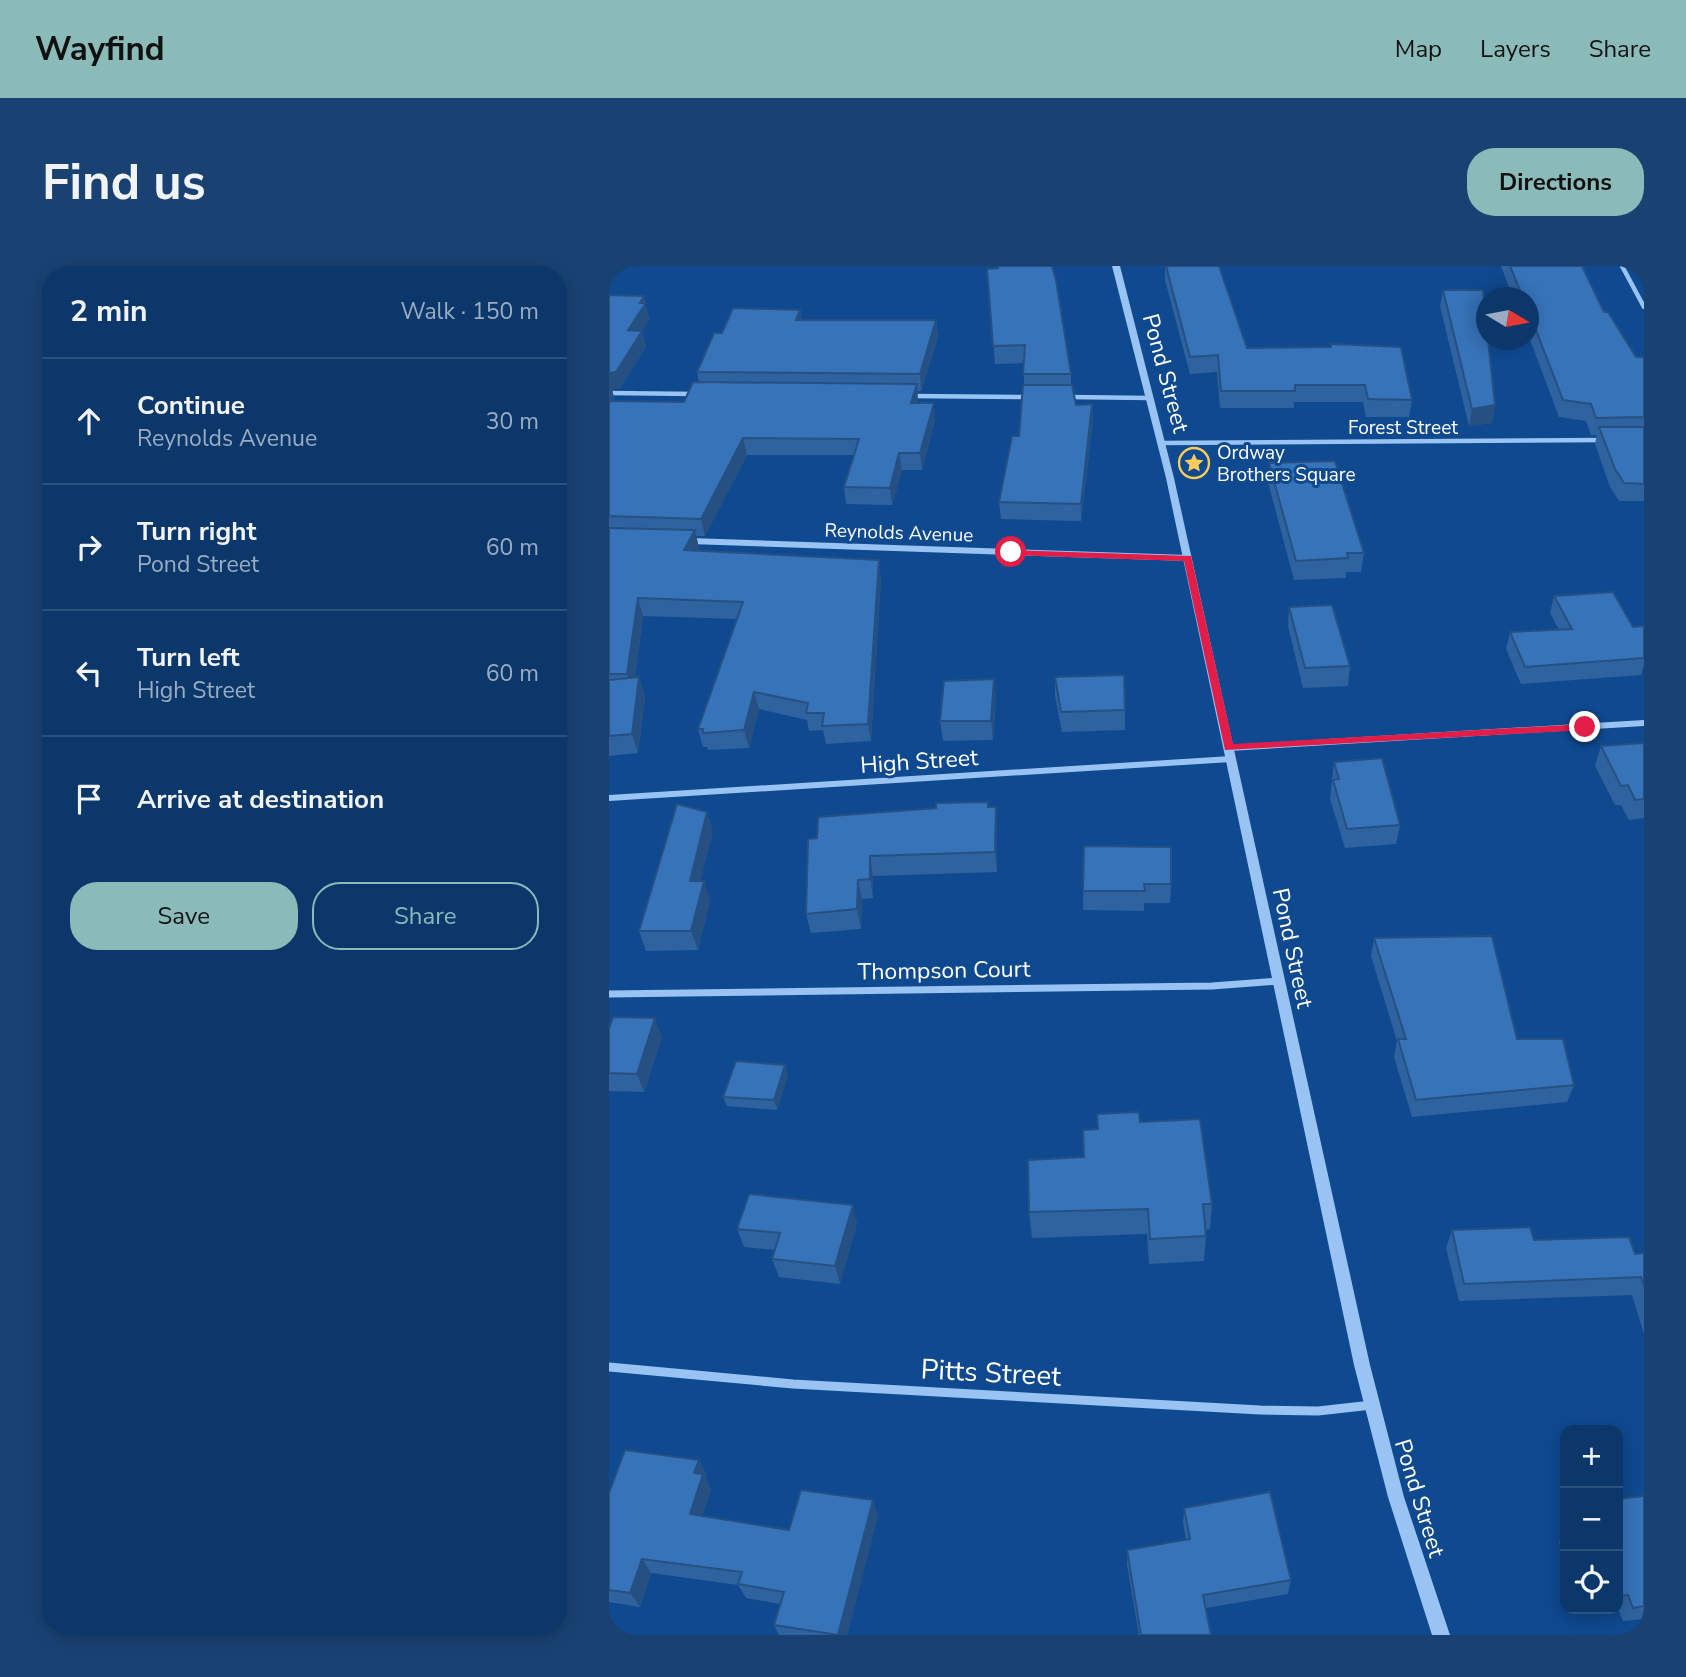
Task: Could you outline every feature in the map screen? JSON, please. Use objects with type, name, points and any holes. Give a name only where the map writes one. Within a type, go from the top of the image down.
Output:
[{"type":"street","name":"Pond Street","points":[[1116,266],[1163,443],[1372,1405],[1395,1497],[1441,1635]]},
{"type":"street","points":[[1622,266],[1644,307]]},
{"type":"street","points":[[609,393],[707,394]]},
{"type":"street","points":[[902,396],[1042,397]]},
{"type":"street","points":[[1056,397],[1150,398]]},
{"type":"street","name":"Forest Street","points":[[1163,443],[1617,439]]},
{"type":"street","name":"Reynolds Avenue","points":[[677,541],[1188,558]]},
{"type":"street","name":"High Street","points":[[609,798],[1644,723]]},
{"type":"street","name":"Thompson Court","points":[[609,994],[1212,986],[1279,981]]},
{"type":"street","name":"Pitts Street","points":[[609,1367],[793,1384],[1260,1410],[1318,1411],[1372,1405]]},
{"type":"building","points":[[998,266],[1052,266],[1071,374],[1023,374],[1025,345],[993,346],[987,269]]},
{"type":"building","points":[[1166,266],[1219,266],[1247,348],[1331,347],[1331,344],[1401,347],[1412,400],[1368,399],[1365,385],[1295,385],[1295,391],[1221,391],[1218,355],[1190,357]]},
{"type":"building","points":[[1510,266],[1582,266],[1604,312],[1608,312],[1636,357],[1644,357],[1644,417],[1596,418],[1591,404],[1563,400],[1539,338],[1539,287],[1519,287]]},
{"type":"building","points":[[1443,290],[1476,290],[1476,350],[1489,350],[1495,405],[1472,409]]},
{"type":"building","points":[[609,295],[644,296],[640,303],[646,303],[628,330],[642,331],[616,372],[609,373]]},
{"type":"building","points":[[733,308],[800,310],[796,320],[936,320],[920,374],[697,372],[714,333],[722,333]]},
{"type":"building","points":[[693,382],[917,384],[911,403],[934,403],[920,453],[899,453],[890,488],[844,487],[859,439],[743,438],[701,519],[609,516],[609,401],[684,402]]},
{"type":"building","points":[[1023,385],[1072,385],[1076,405],[1092,404],[1081,504],[999,502],[1012,436],[1019,436]]},
{"type":"building","points":[[1599,427],[1644,427],[1644,484],[1624,483],[1615,469]]},
{"type":"building","points":[[1335,461],[1364,553],[1347,553],[1348,558],[1296,561],[1269,463]]},
{"type":"building","points":[[609,528],[695,530],[684,550],[879,560],[868,724],[822,726],[824,713],[806,713],[808,703],[754,692],[744,730],[703,733],[703,729],[698,729],[743,602],[638,598],[627,674],[609,674]]},
{"type":"building","points":[[1613,592],[1633,627],[1644,626],[1644,658],[1525,667],[1510,632],[1572,629],[1554,596]]},
{"type":"building","points":[[1332,605],[1350,666],[1305,668],[1289,607]]},
{"type":"building","points":[[1124,675],[1125,710],[1061,712],[1055,677]]},
{"type":"building","points":[[639,677],[632,734],[609,736],[609,680]]},
{"type":"building","points":[[994,679],[991,721],[940,721],[944,681]]},
{"type":"building","points":[[1644,743],[1644,799],[1635,800],[1628,785],[1621,786],[1601,746]]},
{"type":"building","points":[[1382,758],[1400,825],[1347,829],[1333,780],[1339,779],[1334,762]]},
{"type":"building","points":[[988,802],[988,807],[996,807],[995,852],[870,856],[870,879],[858,880],[857,909],[806,914],[808,839],[817,838],[818,817],[936,808],[936,803]]},
{"type":"building","points":[[677,804],[707,812],[690,881],[704,881],[691,931],[639,931]]},
{"type":"building","points":[[1084,846],[1171,847],[1171,884],[1144,884],[1145,891],[1083,891]]},
{"type":"building","points":[[1492,936],[1517,1039],[1563,1039],[1574,1085],[1416,1100],[1398,1039],[1406,1039],[1374,938]]},
{"type":"building","points":[[613,1017],[655,1018],[637,1074],[609,1073],[609,1029]]},
{"type":"building","points":[[736,1061],[785,1065],[774,1100],[723,1097]]},
{"type":"building","points":[[1139,1112],[1140,1122],[1200,1119],[1212,1204],[1203,1204],[1206,1236],[1150,1239],[1148,1209],[1029,1212],[1028,1160],[1084,1157],[1083,1130],[1098,1129],[1097,1114]]},
{"type":"building","points":[[749,1194],[853,1205],[835,1266],[772,1259],[780,1233],[737,1229]]},
{"type":"building","points":[[1530,1227],[1534,1240],[1629,1237],[1635,1254],[1644,1253],[1644,1287],[1641,1277],[1464,1284],[1452,1230]]},
{"type":"building","points":[[625,1450],[699,1460],[694,1473],[703,1474],[690,1514],[789,1530],[801,1490],[873,1500],[838,1635],[774,1625],[784,1592],[738,1584],[742,1572],[642,1559],[630,1593],[609,1590],[609,1493]]},
{"type":"building","points":[[1270,1492],[1291,1580],[1203,1595],[1211,1635],[1141,1635],[1127,1550],[1190,1539],[1184,1508]]},
{"type":"building","points":[[1644,1496],[1644,1606],[1633,1608],[1628,1595],[1623,1596],[1623,1498]]},
{"type":"place","name":"Ordway Brothers Square","points":[[1194,463]]},
{"type":"route","points":[[1011,552],[1188,558],[1229,748],[1585,727]]}]
